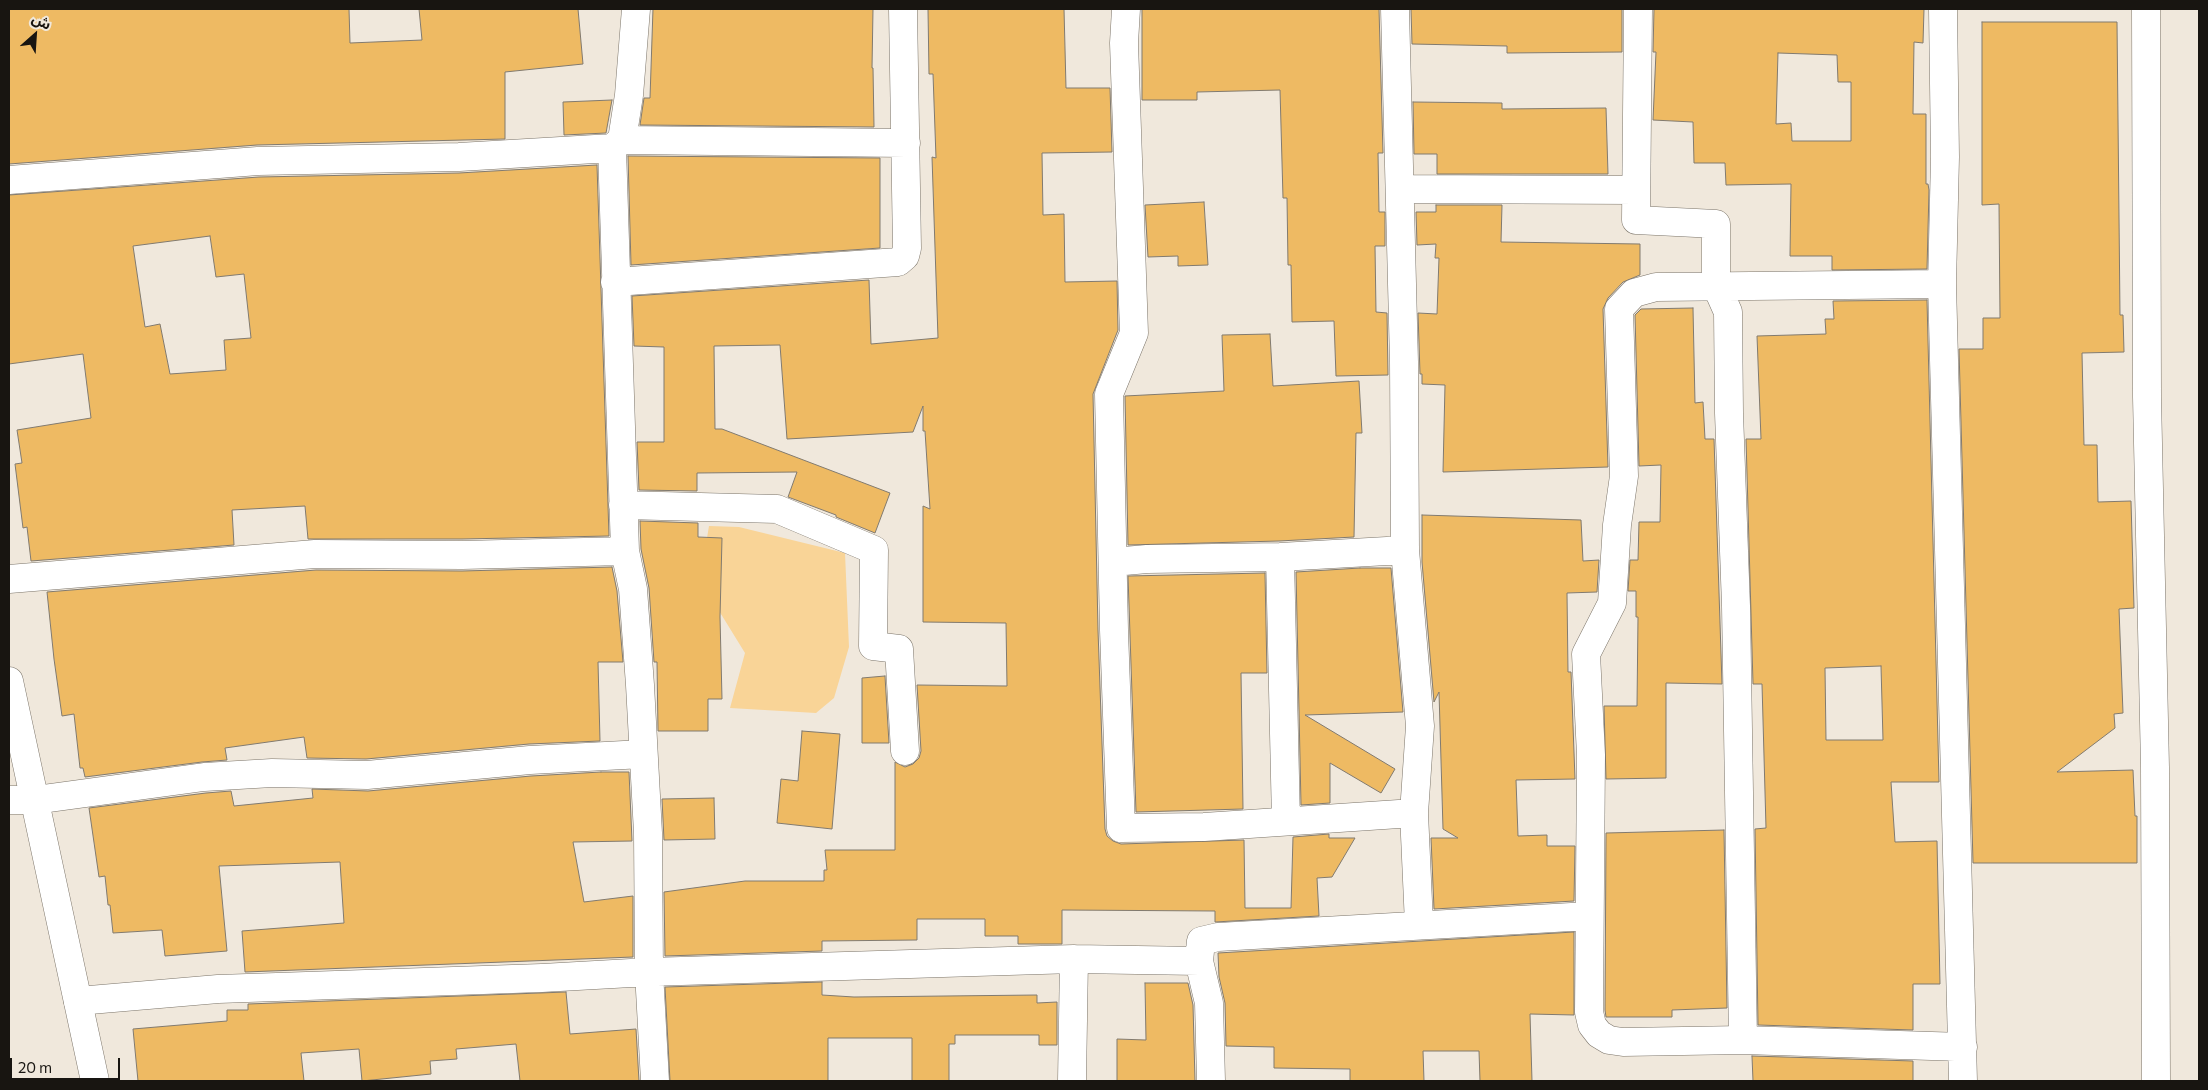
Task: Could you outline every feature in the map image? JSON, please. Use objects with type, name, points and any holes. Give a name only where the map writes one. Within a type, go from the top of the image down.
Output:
[{"type":"street","points":[[636,9],[629,95],[617,144],[615,282],[625,551],[634,589],[648,833],[649,972],[655,1081]]},
{"type":"street","points":[[615,282],[898,262],[905,256],[907,248],[903,9]]},
{"type":"street","points":[[1126,9],[1124,52],[1134,333],[1109,394],[1120,828],[1204,827],[1414,813]]},
{"type":"street","points":[[1395,9],[1404,362],[1405,550],[1420,726],[1414,813],[1419,924]]},
{"type":"street","points":[[1638,9],[1636,220],[1716,224],[1716,285],[1728,312],[1729,413],[1736,606],[1743,1040]]},
{"type":"street","points":[[1943,9],[1945,157],[1942,284],[1963,1081]]},
{"type":"street","points":[[2146,9],[2147,397],[2155,767],[2156,1081]]},
{"type":"street","points":[[9,180],[258,161],[459,157],[617,144],[906,143]]},
{"type":"street","points":[[1400,189],[1636,190]]},
{"type":"street","points":[[1942,284],[1656,287],[1634,293],[1619,309],[1624,476],[1616,525],[1612,603],[1586,654],[1591,755],[1588,916],[1589,1012],[1592,1025],[1599,1034],[1609,1040],[1623,1042],[1743,1040],[1963,1047]]},
{"type":"street","points":[[623,504],[776,509],[874,550],[873,646],[899,649],[905,751]]},
{"type":"street","points":[[1113,562],[1146,559],[1280,557],[1405,550]]},
{"type":"street","points":[[9,579],[315,554],[625,551]]},
{"type":"street","points":[[1280,557],[1286,821]]},
{"type":"street","points":[[9,681],[22,800],[78,1001],[95,1081]]},
{"type":"street","points":[[22,800],[204,777],[272,774],[367,775],[530,760],[643,754]]},
{"type":"street","points":[[1211,1081],[1209,1003],[1199,961],[1201,940],[1218,937],[1419,924],[1588,916]]},
{"type":"street","points":[[78,1001],[218,990],[542,978],[649,972],[1074,959],[1199,961]]},
{"type":"street","points":[[1072,1081],[1074,959]]},
{"type":"shaded area","points":[[709,526],[739,527],[845,553],[849,647],[834,698],[816,713],[730,708],[745,653],[700,580]]},
{"type":"building","points":[[9,9],[349,9],[350,43],[422,40],[419,9],[578,9],[583,64],[505,72],[505,139],[257,145],[9,164]]},
{"type":"building","points":[[653,9],[873,9],[874,127],[640,125],[644,98],[650,98]]},
{"type":"building","points":[[928,9],[1064,9],[1066,88],[1110,88],[1112,152],[1042,153],[1043,215],[1064,214],[1065,282],[1117,281],[1118,330],[1093,394],[1098,630],[1105,829],[1107,836],[1121,844],[1244,840],[1245,908],[1291,908],[1293,837],[1329,834],[1329,838],[1355,838],[1332,877],[1317,878],[1319,916],[1215,922],[1215,911],[1062,910],[1062,944],[1018,944],[1018,936],[985,936],[985,919],[917,919],[917,940],[822,941],[822,951],[665,956],[664,892],[745,881],[824,881],[824,870],[827,870],[825,850],[895,850],[895,762],[905,767],[913,764],[919,758],[921,751],[917,685],[1007,686],[1006,623],[923,622],[923,506],[930,509],[925,431],[923,431],[923,406],[913,432],[787,439],[780,345],[714,346],[715,429],[722,429],[890,493],[875,533],[836,517],[836,515],[788,497],[797,472],[697,473],[697,491],[639,490],[637,442],[664,442],[664,347],[634,346],[632,296],[869,280],[871,344],[938,338],[932,157],[936,158],[933,74],[929,74]]},
{"type":"building","points":[[1142,9],[1379,9],[1383,153],[1378,153],[1379,212],[1385,212],[1385,246],[1375,246],[1376,312],[1387,313],[1388,375],[1336,376],[1334,321],[1292,322],[1291,265],[1288,265],[1287,198],[1283,198],[1280,90],[1197,92],[1197,100],[1142,100]]},
{"type":"building","points":[[1411,9],[1622,9],[1622,52],[1507,53],[1507,46],[1412,44]]},
{"type":"building","points":[[1654,9],[1924,9],[1923,43],[1914,42],[1913,114],[1926,114],[1926,184],[1928,184],[1929,190],[1927,269],[1832,270],[1832,256],[1790,256],[1791,184],[1726,185],[1725,163],[1694,163],[1693,122],[1653,120],[1656,52],[1653,52]],"holes":[[[1778,53],[1837,55],[1838,82],[1851,82],[1851,141],[1792,141],[1791,123],[1776,124]]]},
{"type":"building","points":[[1982,22],[2117,22],[2120,315],[2123,315],[2124,352],[2082,353],[2084,445],[2097,445],[2098,502],[2131,501],[2134,608],[2119,609],[2123,713],[2114,714],[2115,728],[2057,772],[2133,770],[2135,816],[2137,816],[2137,863],[1973,863],[1959,349],[1983,349],[1983,318],[2000,318],[1999,204],[1982,205]]},
{"type":"building","points":[[612,100],[606,133],[564,135],[563,102]]},
{"type":"building","points":[[1413,102],[1502,103],[1502,109],[1606,108],[1608,174],[1437,174],[1437,154],[1414,154]]},
{"type":"building","points":[[628,156],[880,158],[880,248],[631,265]]},
{"type":"building","points":[[597,165],[609,536],[462,539],[308,539],[305,506],[232,510],[234,545],[31,561],[27,527],[23,528],[15,464],[22,463],[17,430],[91,418],[83,354],[9,364],[9,195],[259,177],[459,173]],"holes":[[[210,236],[216,277],[244,274],[251,338],[224,340],[226,370],[170,374],[160,324],[145,327],[133,246]]]},
{"type":"building","points":[[1204,202],[1208,265],[1178,266],[1178,256],[1148,257],[1145,205]]},
{"type":"building","points":[[1436,205],[1502,205],[1501,242],[1640,244],[1640,275],[1623,282],[1608,298],[1603,309],[1608,467],[1443,472],[1445,385],[1422,384],[1418,313],[1437,314],[1439,258],[1435,258],[1436,244],[1417,245],[1416,212],[1436,212]]},
{"type":"building","points":[[1927,300],[1939,782],[1891,782],[1895,842],[1937,841],[1940,984],[1913,984],[1913,1030],[1758,1025],[1755,829],[1766,828],[1762,684],[1753,684],[1746,439],[1761,439],[1757,336],[1826,334],[1825,319],[1834,319],[1833,301]],"holes":[[[1881,666],[1883,740],[1826,740],[1825,668]]]},
{"type":"building","points":[[1693,308],[1695,403],[1703,402],[1705,439],[1714,439],[1722,684],[1666,683],[1666,778],[1606,779],[1604,706],[1637,706],[1638,617],[1636,617],[1636,591],[1628,591],[1630,560],[1638,560],[1639,522],[1660,522],[1661,465],[1639,466],[1635,315],[1641,309]]},
{"type":"building","points":[[1270,334],[1273,386],[1359,381],[1362,433],[1356,433],[1354,537],[1128,545],[1125,396],[1224,391],[1222,335]]},
{"type":"building","points":[[1422,515],[1581,520],[1583,561],[1599,560],[1597,592],[1567,593],[1568,672],[1571,672],[1575,779],[1516,780],[1518,836],[1547,835],[1547,846],[1575,846],[1574,901],[1434,909],[1431,838],[1458,838],[1443,829],[1439,692],[1434,702],[1422,562]]},
{"type":"building","points":[[640,521],[698,523],[698,537],[722,538],[720,617],[722,699],[708,699],[708,731],[658,731],[657,662],[654,662],[649,588],[641,549]]},
{"type":"building","points":[[612,567],[617,591],[623,662],[598,662],[600,741],[529,744],[366,759],[307,758],[304,737],[225,748],[227,760],[85,777],[83,768],[80,768],[74,714],[62,716],[47,592],[316,570],[462,571]]},
{"type":"building","points":[[1391,568],[1403,712],[1305,715],[1395,769],[1381,793],[1330,763],[1330,803],[1301,805],[1296,572]]},
{"type":"building","points":[[1265,573],[1267,673],[1241,673],[1243,809],[1136,812],[1128,576]]},
{"type":"building","points":[[885,676],[889,743],[862,743],[862,678]]},
{"type":"building","points":[[802,731],[840,734],[832,829],[777,823],[781,779],[798,781]]},
{"type":"building","points":[[629,772],[632,841],[573,842],[584,902],[633,896],[633,957],[245,972],[242,931],[344,923],[340,862],[219,866],[227,951],[165,956],[162,930],[113,933],[105,876],[99,877],[89,808],[231,791],[234,806],[313,798],[312,789],[368,791],[531,776]]},
{"type":"building","points":[[714,798],[715,839],[664,840],[662,799]]},
{"type":"building","points":[[1724,830],[1727,1008],[1672,1010],[1672,1017],[1606,1017],[1606,833]]},
{"type":"building","points":[[1574,932],[1574,1015],[1530,1014],[1532,1081],[1480,1081],[1479,1051],[1423,1051],[1424,1081],[1350,1081],[1350,1069],[1274,1068],[1274,1047],[1226,1046],[1225,1003],[1219,977],[1218,953]]},
{"type":"building","points":[[822,982],[822,995],[854,997],[1037,995],[1037,1003],[1057,1002],[1057,1045],[1039,1045],[1039,1035],[955,1035],[955,1044],[949,1044],[949,1081],[912,1081],[912,1038],[828,1038],[828,1081],[670,1081],[665,987]]},
{"type":"building","points":[[1145,983],[1188,983],[1193,1005],[1195,1081],[1117,1081],[1117,1039],[1146,1040]]},
{"type":"building","points":[[566,992],[570,1034],[636,1029],[639,1081],[520,1081],[516,1044],[456,1049],[457,1059],[430,1061],[431,1074],[362,1081],[359,1049],[301,1053],[304,1081],[138,1081],[133,1029],[227,1021],[227,1010],[248,1010],[248,1004]]},
{"type":"building","points":[[1752,1056],[1913,1061],[1913,1081],[1753,1081]]}]
